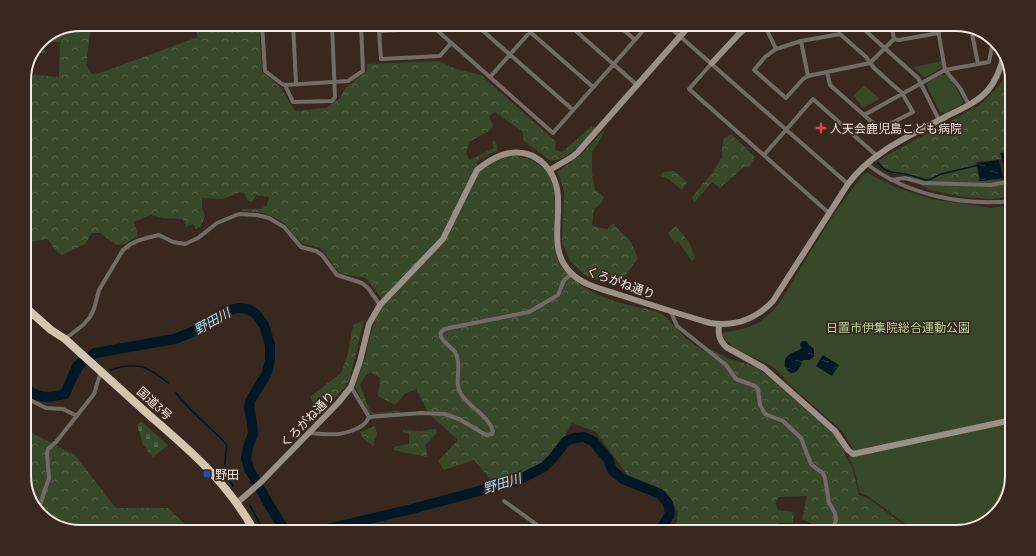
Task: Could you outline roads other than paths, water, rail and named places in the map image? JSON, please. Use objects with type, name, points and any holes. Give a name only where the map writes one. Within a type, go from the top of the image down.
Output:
[{"type":"highway","name":"国道3号","points":[[31,312],[51,330],[65,339],[191,451],[227,489],[251,525]]},
{"type":"street","points":[[262,31],[265,71],[282,84],[348,81],[363,71],[361,31]]},
{"type":"street","points":[[293,31],[296,84]]},
{"type":"street","points":[[285,84],[293,102],[332,101],[335,96],[332,31]]},
{"type":"street","points":[[379,31],[381,59],[440,56],[451,43]]},
{"type":"street","points":[[438,31],[553,133],[643,31]]},
{"type":"street","points":[[483,31],[573,110]]},
{"type":"street","points":[[576,31],[637,85]]},
{"type":"street","points":[[625,31],[635,40]]},
{"type":"street","points":[[674,31],[848,184]]},
{"type":"street","points":[[550,170],[578,152],[685,31]]},
{"type":"street","points":[[742,31],[689,90],[829,213]]},
{"type":"street","points":[[767,31],[776,49]]},
{"type":"street","points":[[866,31],[918,78],[922,83],[940,120]]},
{"type":"street","points":[[892,31],[894,39]]},
{"type":"street","points":[[490,77],[530,32],[593,87]]},
{"type":"street","points":[[894,39],[899,40],[939,33],[945,70],[960,88],[969,105]]},
{"type":"street","points":[[827,72],[830,86],[880,129],[913,112],[902,93],[874,68],[870,63],[866,57],[840,34],[801,41],[776,49],[765,57],[754,70],[786,98],[803,79],[808,76],[827,72],[870,63],[894,39]]},
{"type":"street","points":[[972,34],[978,64]]},
{"type":"street","points":[[801,41],[808,76]]},
{"type":"street","points":[[864,115],[945,70],[989,62],[992,47]]},
{"type":"street","name":"くろがね通り","points":[[237,503],[261,482],[351,387],[360,361],[369,324],[380,305],[443,239],[475,174],[486,163],[500,155],[508,153],[524,153],[537,158],[550,170],[558,189],[558,251],[565,267],[572,274],[586,283],[671,312],[710,324],[733,324],[756,315],[777,295],[848,184],[876,155],[969,105],[984,95],[994,83],[1001,62]]},
{"type":"street","points":[[764,155],[813,99],[876,155]]},
{"type":"street","points":[[867,164],[891,180],[917,191],[975,202],[1005,202]]},
{"type":"street","points":[[891,180],[905,178],[923,183],[991,185],[1005,182]]},
{"type":"street","points":[[65,339],[90,317],[94,309],[99,290],[123,250],[129,245],[140,239],[159,235],[173,242],[185,244],[192,242],[217,223],[242,214],[257,215],[269,218],[278,223],[302,247],[316,251],[322,255],[336,274],[362,283],[368,288],[380,305]]},
{"type":"street","points":[[369,417],[421,413],[445,414],[459,419],[486,435],[492,434],[493,431],[491,424],[460,394],[457,382],[459,371],[455,353],[443,340],[441,336],[442,331],[449,328],[529,312],[558,295],[564,280],[572,274]]},
{"type":"street","points":[[671,312],[677,326],[726,365],[736,379],[755,386],[758,389],[760,405],[765,414],[783,421],[801,438],[811,464],[823,473],[825,478],[829,503],[835,513],[836,520],[834,525]]},
{"type":"street","points":[[718,325],[718,334],[722,343],[726,347],[764,368],[835,431],[848,450],[853,454],[1005,421]]},
{"type":"street","points":[[40,504],[49,478],[48,449],[56,442],[94,394],[101,371]]},
{"type":"street","points":[[309,433],[336,435],[344,434],[367,423],[369,417],[351,387]]},
{"type":"street","points":[[31,400],[46,408],[63,410],[77,416]]},
{"type":"street","points":[[504,501],[537,525]]},
{"type":"water","points":[[1005,152],[1005,172],[1001,153]]},
{"type":"water","points":[[999,160],[1003,178],[980,181],[977,163]]},
{"type":"water","points":[[802,341],[806,341],[814,349],[814,356],[810,360],[803,360],[798,370],[791,373],[785,367],[787,356],[801,349],[800,344]]},
{"type":"water","points":[[823,355],[839,365],[832,376],[816,366]]},
{"type":"waterway","points":[[878,163],[884,169],[891,172],[906,174],[926,180],[941,174],[979,165]]},
{"type":"waterway","name":"野田川","points":[[31,392],[38,396],[48,397],[65,394],[77,366],[95,353],[175,339],[195,331],[225,311],[238,308],[248,309],[256,314],[264,325],[270,345],[270,360],[267,373],[250,401],[249,408],[253,434],[246,458],[249,469],[282,525]]},
{"type":"waterway","points":[[110,370],[127,366],[141,367],[148,369],[168,383]]},
{"type":"waterway","points":[[68,389],[77,378],[83,367]]},
{"type":"waterway","points":[[176,393],[188,407],[227,445],[225,466],[227,475],[233,486]]},
{"type":"waterway","name":"野田川","points":[[344,525],[412,509],[516,481],[544,467],[566,441],[584,437],[593,441],[608,459],[612,470],[623,479],[660,494],[668,503],[670,514],[663,525]]},
{"type":"waterway","points":[[250,505],[260,525]]},
{"type":"place","name":"人天会鹿児島こども病院","points":[[821,128]]},
{"type":"place","name":"野田","points":[[207,474]]},
{"type":"park label","name":"日置市伊集院総合運動公園","points":[[898,327]]}]
